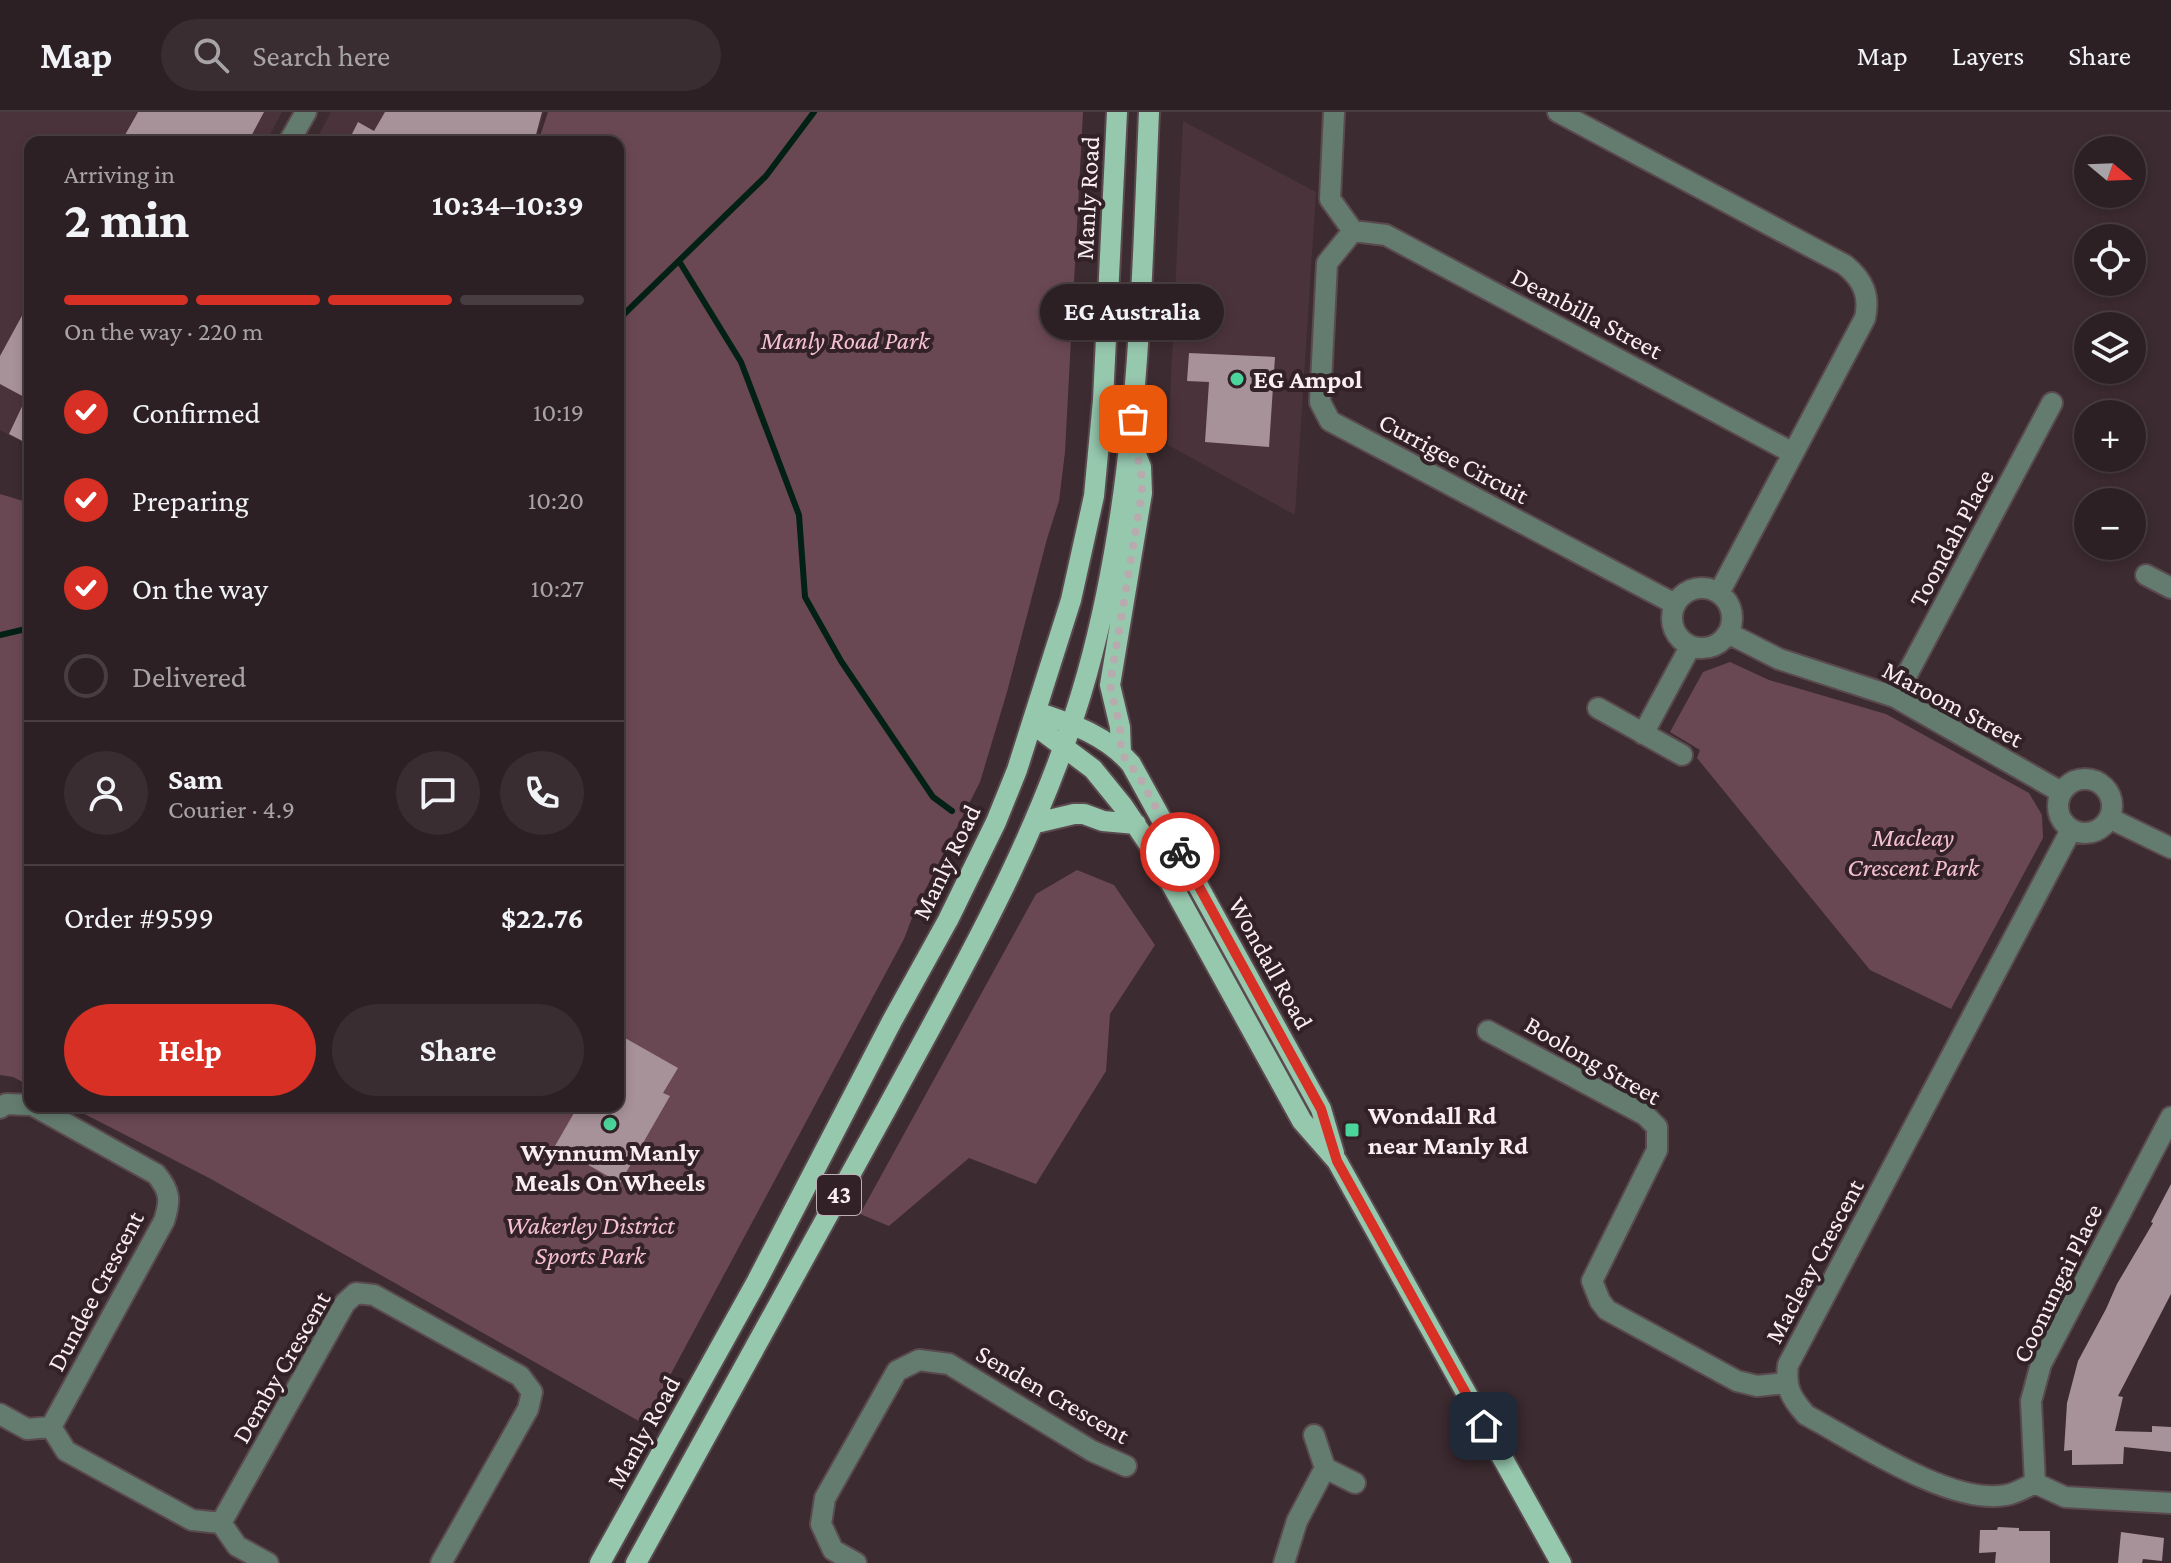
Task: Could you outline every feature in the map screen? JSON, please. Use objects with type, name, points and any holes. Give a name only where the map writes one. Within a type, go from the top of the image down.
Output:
[{"type":"main road","name":"Manly Road","points":[[600,1563],[750,1294],[948,920],[996,822],[1035,718],[1071,600],[1094,496],[1103,400],[1117,112]]},
{"type":"main road","name":"43","points":[[636,1563],[985,930],[1036,823],[1072,724],[1102,613],[1131,442],[1149,112]]},
{"type":"main road","points":[[1121,753],[1120,727],[1110,685],[1142,493],[1141,467],[1131,442]]},
{"type":"main road","name":"Wondall Road","points":[[1035,718],[1072,724],[1109,743],[1140,778],[1321,1109],[1337,1161],[1561,1563]]},
{"type":"main road","name":"Wondall Road","points":[[1035,718],[1093,769],[1136,824],[1302,1121],[1337,1161]]},
{"type":"main road","points":[[1036,823],[1084,814],[1103,821],[1136,824]]},
{"type":"street","points":[[292,136],[306,112]]},
{"type":"street","points":[[1334,112],[1330,199],[1353,231]]},
{"type":"street","points":[[1558,112],[1845,265],[1865,288],[1868,304],[1865,318],[1719,593]]},
{"type":"street","name":"Deanbilla Street","points":[[1353,231],[1386,235],[1793,453]]},
{"type":"street","name":"Currigee Circuit","points":[[1353,231],[1327,263],[1320,402],[1330,421],[1675,604]]},
{"type":"street","name":"Toondah Place","points":[[1895,697],[2052,403]]},
{"type":"street","points":[[2146,575],[2171,588]]},
{"type":"street","points":[[1696,589],[1719,593],[1731,612],[1732,623],[1728,633],[1715,646],[1704,649],[1690,647],[1681,641],[1673,629],[1675,604],[1682,596],[1696,589]]},
{"type":"street","name":"Maroom Street","points":[[1728,633],[1779,659],[1895,697],[2061,792]]},
{"type":"street","points":[[1643,734],[1690,647]]},
{"type":"street","points":[[1598,708],[1682,755]]},
{"type":"street","points":[[2077,780],[2098,782],[2111,797],[2109,818],[2093,832],[2071,830],[2058,813],[2061,792],[2077,780]]},
{"type":"street","points":[[2109,818],[2171,848]]},
{"type":"street","name":"Macleay Crescent","points":[[2035,1483],[2005,1495],[1967,1493],[1936,1484],[1806,1415],[1791,1398],[1786,1383],[1788,1365],[2071,830]]},
{"type":"street","name":"Boolong Street","points":[[1488,1031],[1645,1115],[1657,1127],[1657,1150],[1592,1281],[1607,1310],[1737,1381],[1757,1386],[1786,1383]]},
{"type":"street","name":"Dundee Crescent","points":[[0,1108],[6,1104],[24,1105]]},
{"type":"street","name":"Dundee Crescent","points":[[43,1112],[156,1174],[167,1187],[170,1202],[164,1221],[51,1427]]},
{"type":"street","name":"Coonungai Place","points":[[2035,1483],[2031,1401],[2041,1364],[2171,1117]]},
{"type":"street","name":"Demby Crescent","points":[[221,1523],[345,1303],[356,1293],[374,1295],[520,1376],[532,1392],[528,1409],[441,1563]]},
{"type":"street","name":"Senden Crescent","points":[[856,1563],[833,1550],[821,1524],[825,1498],[897,1371],[919,1360],[949,1364],[1092,1451],[1126,1466]]},
{"type":"street","points":[[0,1414],[27,1429],[51,1427],[66,1451],[192,1520],[221,1523],[237,1546],[268,1563]]},
{"type":"street","points":[[1314,1435],[1325,1468],[1355,1483]]},
{"type":"street","points":[[1284,1563],[1297,1521],[1325,1468]]},
{"type":"street","points":[[2035,1483],[2065,1497],[2171,1503]]},
{"type":"shaded area","points":[[0,112],[282,112],[269,136],[24,136],[24,443],[0,430]]},
{"type":"shaded area","points":[[331,112],[544,112],[537,136],[318,136]]},
{"type":"shaded area","points":[[1183,121],[1316,192],[1295,515],[1168,445]]},
{"type":"green space","points":[[548,112],[1083,112],[1065,452],[1059,501],[980,782],[915,910],[904,939],[644,1424],[211,1179],[81,1112],[624,1112],[624,136],[540,136]]},
{"type":"green space","points":[[0,494],[24,501],[24,1083],[0,1075]]},
{"type":"green space","name":"Macleay Crescent Park","points":[[1730,662],[1769,680],[1886,714],[2029,793],[2042,815],[2043,838],[1951,1009],[1870,970],[1697,758],[1700,750],[1670,732],[1703,672]]},
{"type":"green space","points":[[1077,870],[1114,885],[1155,945],[1110,1014],[1106,1071],[1036,1184],[969,1158],[889,1226],[860,1214],[1036,894]]},
{"type":"building","points":[[138,112],[264,112],[251,136],[124,136]]},
{"type":"building","points":[[385,112],[542,112],[536,136],[351,136],[358,122],[374,131]]},
{"type":"building","points":[[24,312],[24,397],[0,384],[0,356]]},
{"type":"building","points":[[1189,353],[1275,357],[1269,447],[1205,442],[1209,382],[1187,381]]},
{"type":"building","points":[[24,402],[24,442],[9,434]]},
{"type":"building","name":"Wynnum Manly Meals On Wheels","points":[[624,1037],[678,1068],[663,1093],[670,1096],[620,1183],[555,1146],[575,1112],[624,1112]]},
{"type":"building","points":[[2171,1184],[2171,1294],[2118,1396],[2123,1397],[2115,1431],[2152,1432],[2152,1426],[2171,1427],[2171,1452],[2124,1447],[2123,1464],[2072,1465],[2072,1450],[2064,1451],[2067,1403],[2078,1361]]},
{"type":"building","points":[[1998,1527],[2050,1531],[2050,1563],[1995,1563],[1996,1552],[1979,1553],[1980,1530],[1997,1530]]},
{"type":"building","points":[[2121,1532],[2164,1538],[2162,1561],[2143,1559],[2142,1563],[2118,1563]]},
{"type":"waterway","points":[[624,314],[766,176],[814,112]]},
{"type":"waterway","points":[[679,261],[741,362],[799,515],[805,597],[841,661],[933,797],[952,811]]},
{"type":"waterway","points":[[0,635],[24,629]]},
{"type":"way so far","points":[[1133,419],[1131,442],[1141,467],[1142,493],[1110,685],[1120,727],[1121,753],[1140,778],[1180,852]]},
{"type":"place","name":"EG Ampol","points":[[1237,379]]},
{"type":"place","name":"EG Australia","points":[[1133,419]]},
{"type":"place","name":"Wynnum Manly Meals On Wheels","points":[[610,1124]]},
{"type":"place","name":"Wondall Rd near Manly Rd","points":[[1352,1130]]},
{"type":"route","points":[[1180,852],[1321,1109],[1337,1161],[1484,1426]]},
{"type":"park label","name":"Manly Road Park","points":[[845,340]]},
{"type":"park label","name":"Wakerley District Sports Park","points":[[590,1240]]}]
